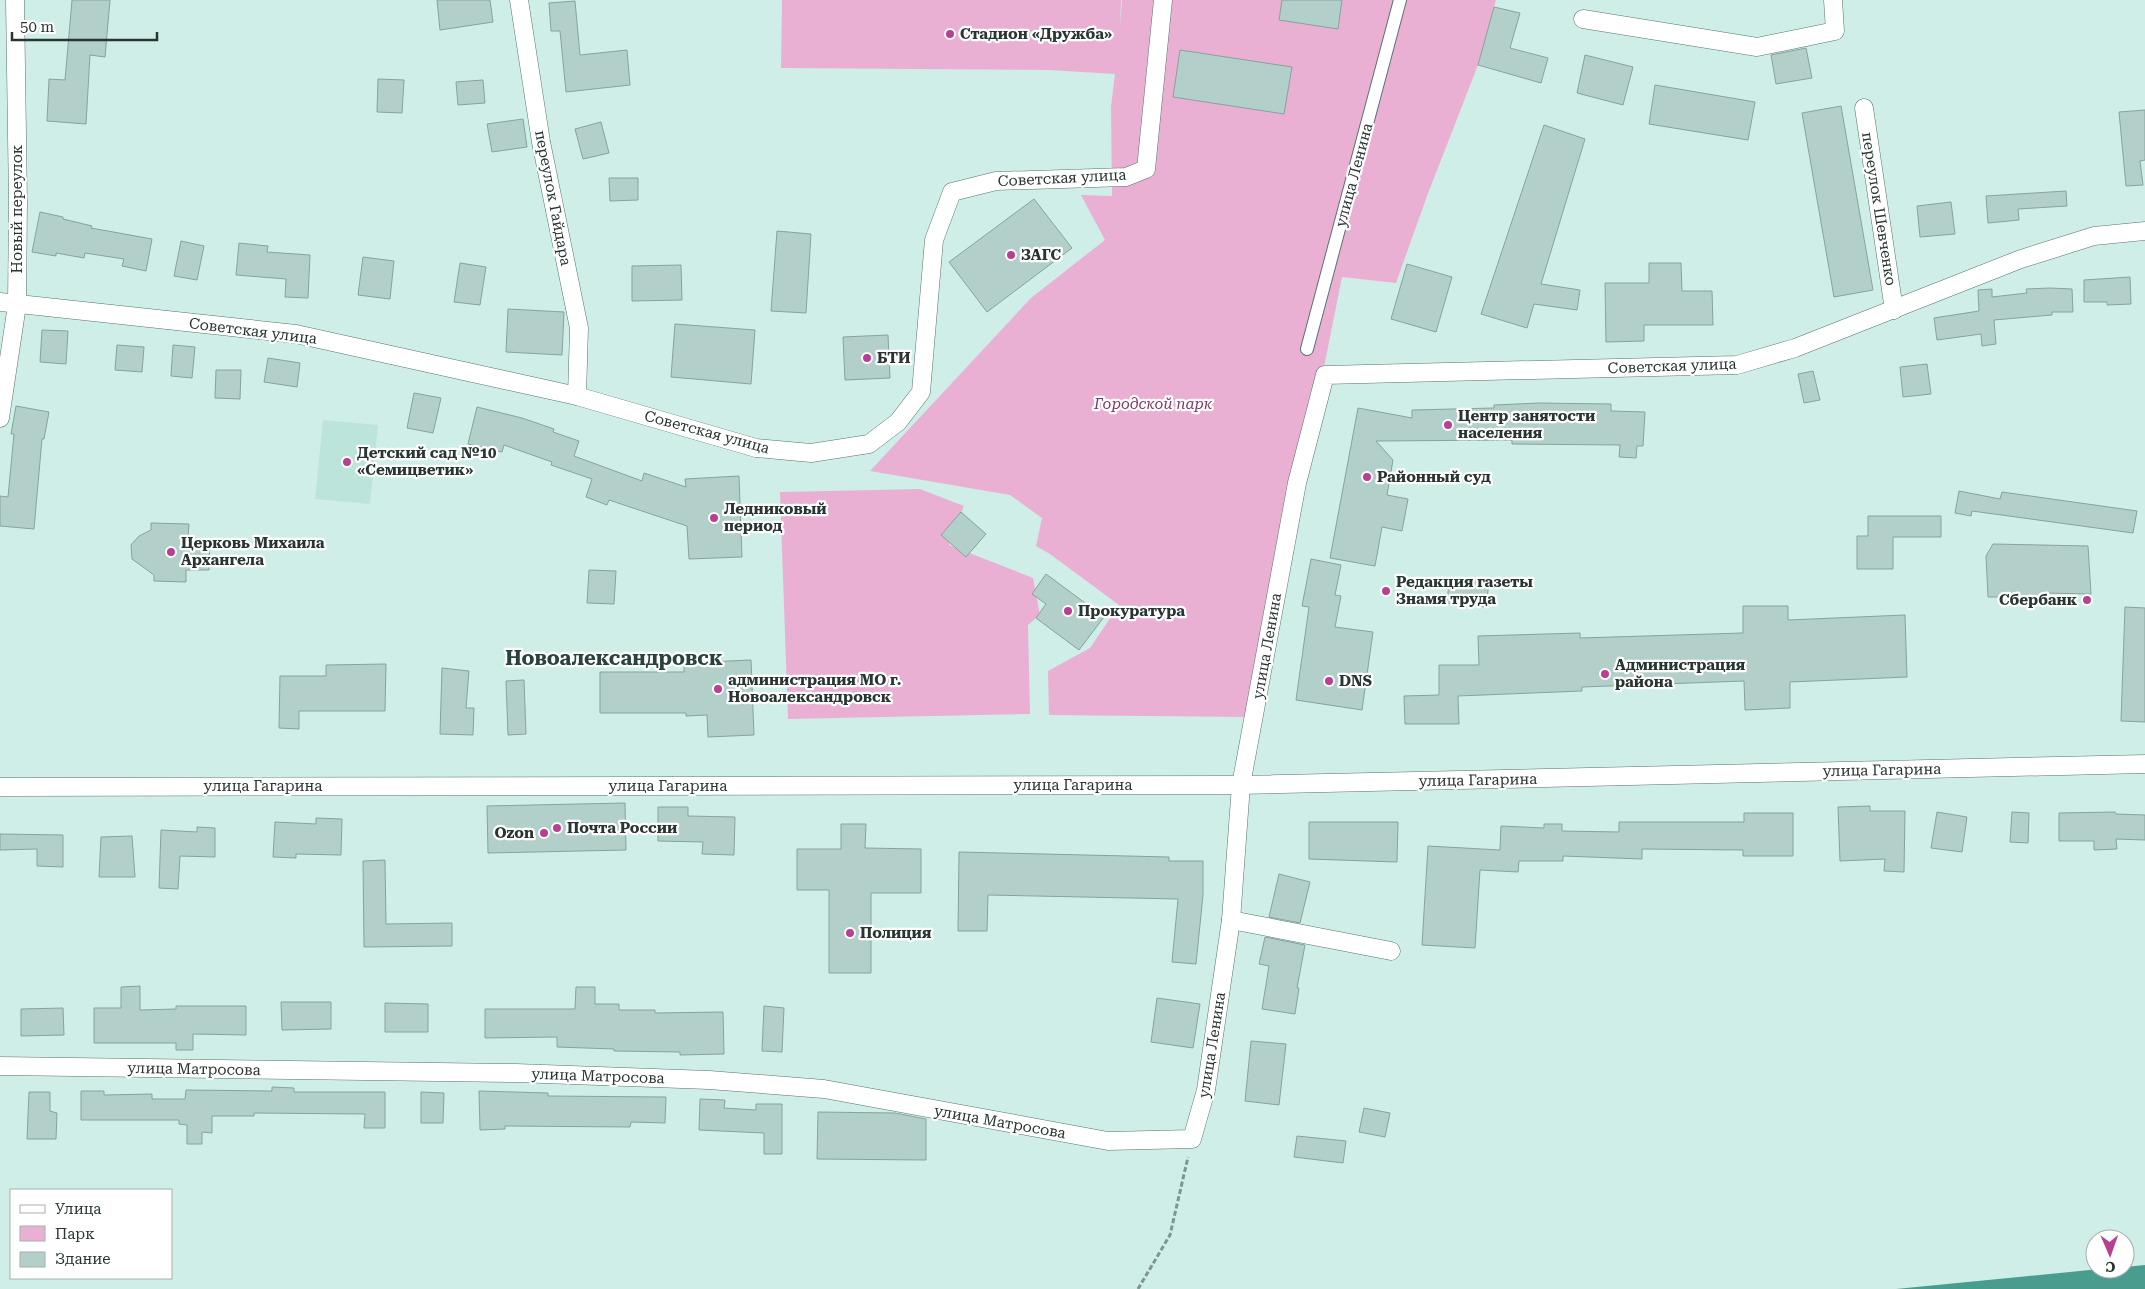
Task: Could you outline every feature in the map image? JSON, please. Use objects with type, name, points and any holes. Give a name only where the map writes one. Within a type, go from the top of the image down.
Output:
[{"type":"street","name":"Новый переулок","points":[[0,418],[8,303],[18,203],[15,0]]},
{"type":"street","name":"переулок Гайдара","points":[[519,0],[541,142],[579,328],[577,396]]},
{"type":"street","name":"Советская улица","points":[[8,303],[296,334],[577,396],[756,448],[811,453],[868,444],[898,422],[921,392],[934,240],[952,192],[996,181],[1126,177],[1146,169],[1163,0]]},
{"type":"street","name":"улица Ленина","points":[[1307,349],[1400,0]]},
{"type":"street","points":[[1583,19],[1757,47],[1835,31],[1832,0]]},
{"type":"street","name":"переулок Шевченко","points":[[1864,108],[1894,310]]},
{"type":"street","name":"Советская улица","points":[[1325,375],[1737,365],[1795,348],[2021,259],[2094,236],[2145,231]]},
{"type":"street","name":"улица Ленина","points":[[1192,1139],[1206,1090],[1231,920],[1241,785],[1297,482],[1325,375]]},
{"type":"street","name":"улица Гагарина","points":[[0,786],[1241,785],[2145,764]]},
{"type":"street","points":[[1231,920],[1390,951]]},
{"type":"street","name":"улица Матросова","points":[[0,1066],[516,1073],[709,1080],[824,1089],[1108,1141],[1192,1139]]},
{"type":"path","points":[[1138,1289],[1170,1235],[1192,1139]]},
{"type":"shaded area","name":"Детский сад №10 «Семицветик»","points":[[323,420],[378,425],[370,504],[315,499]]},
{"type":"shaded area","points":[[2145,1265],[2145,1289],[1896,1289],[2085,1270],[2085,1279],[2135,1279],[2135,1266]]},
{"type":"green space","name":"Городской парк","points":[[782,0],[1121,0],[1120,29],[1122,0],[1496,0],[1478,65],[1427,196],[1396,283],[1342,277],[1322,377],[1246,717],[1049,715],[1048,671],[1090,648],[1119,605],[1050,554],[1036,546],[1042,518],[1010,495],[870,471],[1031,298],[1105,240],[1081,195],[1112,196],[1111,107],[1115,74],[1049,70],[781,68]]},
{"type":"green space","points":[[920,489],[964,506],[949,545],[1033,578],[1040,615],[1028,625],[1030,714],[788,719],[780,492]]},
{"type":"building","points":[[72,0],[110,0],[105,57],[90,55],[86,124],[47,121],[49,79],[65,80]]},
{"type":"building","points":[[437,0],[490,0],[493,22],[440,30]]},
{"type":"building","points":[[1282,0],[1342,0],[1338,29],[1279,20]]},
{"type":"building","points":[[575,1],[580,55],[627,50],[630,85],[566,92],[560,31],[551,31],[549,3]]},
{"type":"building","points":[[1494,7],[1520,13],[1510,48],[1548,58],[1541,83],[1478,65]]},
{"type":"building","points":[[1806,48],[1812,78],[1776,84],[1771,55]]},
{"type":"building","points":[[1180,50],[1292,67],[1284,114],[1173,97]]},
{"type":"building","points":[[1585,55],[1633,67],[1623,105],[1577,93]]},
{"type":"building","points":[[378,79],[404,80],[402,113],[377,112]]},
{"type":"building","points":[[483,80],[485,103],[458,105],[456,82]]},
{"type":"building","points":[[1655,85],[1755,102],[1748,140],[1649,124]]},
{"type":"building","points":[[1841,106],[1873,290],[1834,297],[1802,113]]},
{"type":"building","points":[[2145,110],[2145,160],[2140,161],[2143,185],[2126,186],[2119,112]]},
{"type":"building","points":[[523,119],[527,147],[492,152],[487,124]]},
{"type":"building","points":[[601,122],[609,153],[583,159],[575,129]]},
{"type":"building","points":[[1544,125],[1585,139],[1541,284],[1580,290],[1577,310],[1534,304],[1527,328],[1481,314]]},
{"type":"building","points":[[609,178],[638,178],[638,200],[610,201]]},
{"type":"building","points":[[2066,191],[2067,206],[2018,209],[2019,220],[1988,223],[1986,196]]},
{"type":"building","name":"ЗАГС","points":[[1034,199],[1072,248],[987,312],[949,262]]},
{"type":"building","points":[[1951,202],[1955,234],[1920,237],[1917,206]]},
{"type":"building","points":[[40,212],[92,226],[91,228],[152,239],[146,271],[122,266],[124,259],[85,253],[84,258],[56,253],[56,256],[32,252]]},
{"type":"building","points":[[777,231],[811,234],[806,313],[771,311]]},
{"type":"building","points":[[181,241],[204,246],[197,280],[174,276]]},
{"type":"building","points":[[239,243],[268,246],[267,252],[310,255],[308,298],[285,297],[286,279],[236,275]]},
{"type":"building","points":[[363,257],[394,261],[390,299],[358,295]]},
{"type":"building","points":[[460,263],[486,267],[480,305],[454,302]]},
{"type":"building","points":[[1649,263],[1681,263],[1682,291],[1712,291],[1713,325],[1644,325],[1644,341],[1606,342],[1605,283],[1649,283]]},
{"type":"building","points":[[1407,264],[1452,277],[1436,332],[1391,319]]},
{"type":"building","points":[[681,265],[682,300],[632,301],[632,266]]},
{"type":"building","points":[[2130,277],[2131,304],[2107,305],[2107,302],[2084,302],[2084,280]]},
{"type":"building","points":[[1992,289],[1992,297],[2027,293],[2026,289],[2072,289],[2073,312],[2052,312],[2052,315],[1994,320],[1996,344],[1982,346],[1981,334],[1937,340],[1934,318],[1979,311],[1978,290]]},
{"type":"building","points":[[508,309],[564,312],[562,355],[506,352]]},
{"type":"building","points":[[675,324],[755,330],[751,384],[671,377]]},
{"type":"building","points":[[42,330],[68,331],[66,364],[40,362]]},
{"type":"building","name":"БТИ","points":[[888,335],[890,378],[845,380],[843,337]]},
{"type":"building","points":[[117,345],[144,347],[142,372],[115,370]]},
{"type":"building","points":[[173,345],[195,347],[192,378],[171,376]]},
{"type":"building","points":[[268,358],[300,363],[297,387],[264,382]]},
{"type":"building","points":[[1927,364],[1931,394],[1903,397],[1900,367]]},
{"type":"building","points":[[216,370],[241,370],[240,399],[215,398]]},
{"type":"building","points":[[1813,371],[1820,400],[1804,403],[1798,374]]},
{"type":"building","points":[[414,393],[441,398],[433,433],[407,428]]},
{"type":"building","points":[[1539,403],[1611,404],[1611,411],[1645,412],[1643,446],[1637,446],[1636,458],[1619,457],[1620,445],[1512,444],[1512,440],[1376,441],[1393,460],[1387,495],[1408,499],[1402,531],[1382,527],[1375,566],[1330,558],[1358,408],[1412,418],[1412,410],[1494,408],[1494,405]]},
{"type":"building","points":[[16,406],[49,412],[44,439],[42,439],[34,529],[0,526],[0,496],[8,497],[14,434],[11,434]]},
{"type":"building","points":[[477,407],[522,418],[554,429],[553,432],[579,441],[574,456],[642,481],[644,473],[686,487],[685,479],[739,476],[742,557],[689,559],[687,526],[609,500],[607,505],[586,497],[592,479],[551,465],[552,462],[504,445],[502,452],[468,444]]},
{"type":"building","points":[[1959,491],[2000,499],[2002,492],[2137,511],[2133,533],[1972,511],[1971,516],[1955,513]]},
{"type":"building","points":[[961,512],[986,534],[966,557],[941,535]]},
{"type":"building","points":[[1868,516],[1941,516],[1941,537],[1893,537],[1893,569],[1857,569],[1857,536],[1868,536]]},
{"type":"building","name":"Церковь Михаила Архангела","points":[[151,523],[189,524],[188,538],[210,539],[209,570],[186,570],[186,582],[154,581],[154,575],[132,559],[131,545],[139,536],[151,530]]},
{"type":"building","points":[[1993,544],[2088,546],[2091,594],[2046,593],[2037,602],[2013,604],[2007,597],[1988,597],[1986,556]]},
{"type":"building","points":[[1311,559],[1341,565],[1335,595],[1341,596],[1335,627],[1373,632],[1362,710],[1296,700],[1309,607],[1302,606]]},
{"type":"building","points":[[589,570],[616,571],[614,604],[587,603]]},
{"type":"building","name":"Прокуратура","points":[[1046,574],[1104,617],[1079,650],[1036,618],[1046,604],[1032,594]]},
{"type":"building","points":[[1474,580],[1489,582],[1486,607],[1447,603],[1449,583],[1470,585]]},
{"type":"building","points":[[1743,606],[1788,606],[1788,620],[1905,615],[1907,677],[1790,682],[1790,708],[1745,710],[1744,681],[1582,687],[1582,691],[1458,696],[1459,724],[1405,724],[1404,696],[1439,695],[1439,665],[1479,665],[1478,636],[1580,633],[1580,638],[1743,633]]},
{"type":"building","points":[[2125,607],[2145,608],[2145,722],[2121,721]]},
{"type":"building","points":[[751,660],[754,735],[708,737],[707,715],[686,716],[686,713],[600,713],[600,672],[684,672],[684,663]]},
{"type":"building","points":[[386,664],[385,711],[299,711],[299,729],[279,728],[280,676],[326,676],[326,665]]},
{"type":"building","points":[[442,668],[469,671],[466,708],[474,708],[473,735],[440,734]]},
{"type":"building","points":[[524,680],[526,734],[508,735],[506,681]]},
{"type":"building","name":"Почта России","points":[[625,803],[626,850],[488,853],[487,806]]},
{"type":"building","points":[[1870,806],[1870,811],[1905,811],[1904,872],[1884,871],[1885,859],[1840,861],[1838,807]]},
{"type":"building","points":[[658,807],[688,807],[688,816],[735,817],[734,855],[702,854],[703,842],[658,841]]},
{"type":"building","points":[[1937,812],[1967,817],[1962,852],[1931,848]]},
{"type":"building","points":[[2012,812],[2029,813],[2028,843],[2010,842]]},
{"type":"building","points":[[2115,812],[2116,814],[2145,815],[2145,840],[2116,839],[2117,849],[2094,850],[2094,841],[2059,841],[2059,813]]},
{"type":"building","points":[[1744,813],[1793,813],[1793,856],[1743,856],[1743,850],[1642,849],[1642,859],[1563,856],[1563,861],[1519,861],[1518,872],[1480,870],[1475,948],[1422,945],[1428,846],[1500,850],[1501,826],[1544,828],[1544,824],[1562,824],[1562,831],[1619,832],[1619,822],[1744,822]]},
{"type":"building","points":[[316,818],[342,819],[341,855],[296,854],[296,858],[273,857],[275,822],[316,824]]},
{"type":"building","points":[[1309,822],[1398,822],[1397,862],[1309,859]]},
{"type":"building","name":"Полиция","points":[[841,824],[866,824],[865,848],[921,849],[921,893],[871,893],[871,973],[829,973],[829,890],[797,890],[797,849],[841,849]]},
{"type":"building","points":[[197,827],[215,828],[215,857],[180,856],[178,889],[159,888],[161,830],[197,832]]},
{"type":"building","points":[[0,834],[63,835],[63,867],[37,866],[37,849],[0,850]]},
{"type":"building","points":[[132,836],[135,877],[99,877],[101,837]]},
{"type":"building","points":[[959,852],[1169,857],[1169,861],[1203,861],[1203,895],[1196,964],[1172,962],[1178,899],[988,895],[987,931],[958,931]]},
{"type":"building","points":[[385,860],[386,924],[452,923],[452,946],[364,947],[363,861]]},
{"type":"building","points":[[1279,874],[1310,882],[1300,923],[1269,917]]},
{"type":"building","points":[[1265,937],[1305,945],[1297,988],[1299,988],[1295,1014],[1262,1009],[1269,966],[1259,964]]},
{"type":"building","points":[[140,986],[140,1010],[176,1009],[176,1006],[246,1006],[246,1035],[193,1034],[193,1050],[176,1050],[176,1043],[94,1043],[94,1008],[121,1008],[121,987]]},
{"type":"building","points":[[576,987],[595,987],[595,1004],[619,1004],[619,1010],[655,1010],[655,1013],[723,1012],[724,1054],[680,1055],[680,1052],[614,1051],[614,1049],[557,1047],[557,1037],[485,1038],[485,1009],[575,1009]]},
{"type":"building","points":[[1157,998],[1200,1004],[1193,1048],[1151,1042]]},
{"type":"building","points":[[281,1002],[331,1002],[331,1029],[282,1030]]},
{"type":"building","points":[[385,1003],[428,1004],[428,1032],[385,1032]]},
{"type":"building","points":[[764,1006],[784,1008],[782,1052],[762,1051]]},
{"type":"building","points":[[63,1008],[64,1035],[21,1036],[21,1009]]},
{"type":"building","points":[[1251,1041],[1286,1044],[1279,1105],[1245,1101]]},
{"type":"building","points":[[272,1087],[294,1088],[294,1092],[385,1092],[385,1128],[364,1128],[365,1114],[254,1113],[254,1116],[212,1116],[212,1133],[202,1132],[202,1144],[187,1144],[187,1125],[179,1124],[179,1120],[81,1120],[81,1091],[104,1091],[104,1095],[152,1094],[152,1099],[185,1099],[186,1090],[272,1091]]},
{"type":"building","points":[[479,1091],[548,1093],[548,1096],[666,1097],[665,1123],[631,1122],[630,1127],[505,1126],[505,1129],[480,1130]]},
{"type":"building","points":[[29,1092],[50,1092],[50,1111],[57,1113],[56,1139],[27,1139]]},
{"type":"building","points":[[421,1092],[444,1093],[443,1123],[421,1123]]},
{"type":"building","points":[[700,1099],[725,1100],[724,1108],[756,1110],[756,1104],[782,1104],[782,1154],[764,1154],[764,1133],[699,1130]]},
{"type":"building","points":[[1364,1108],[1390,1113],[1385,1137],[1359,1132]]},
{"type":"building","points":[[818,1112],[895,1113],[926,1119],[926,1160],[817,1159]]},
{"type":"building","points":[[1297,1136],[1346,1141],[1343,1163],[1294,1157]]},
{"type":"place","name":"Стадион «Дружба»","points":[[950,34]]},
{"type":"place","name":"ЗАГС","points":[[1011,255]]},
{"type":"place","name":"БТИ","points":[[867,358]]},
{"type":"place","name":"Центр занятости населения","points":[[1448,425]]},
{"type":"place","name":"Детский сад №10 «Семицветик»","points":[[347,462]]},
{"type":"place","name":"Районный суд","points":[[1367,477]]},
{"type":"place","name":"Ледниковый период","points":[[714,518]]},
{"type":"place","name":"Церковь Михаила Архангела","points":[[171,552]]},
{"type":"place","name":"Редакция газеты Знамя труда","points":[[1386,591]]},
{"type":"place","name":"Сбербанк","points":[[2087,600]]},
{"type":"place","name":"Прокуратура","points":[[1068,611]]},
{"type":"place","name":"Администрация района","points":[[1605,674]]},
{"type":"place","name":"DNS","points":[[1329,681]]},
{"type":"place","name":"администрация МО г. Новоалександровск","points":[[718,689]]},
{"type":"place","name":"Почта России","points":[[557,828]]},
{"type":"place","name":"Ozon","points":[[544,833]]},
{"type":"place","name":"Полиция","points":[[850,933]]},
{"type":"district","name":"Новоалександровск","points":[[614,658]]}]
